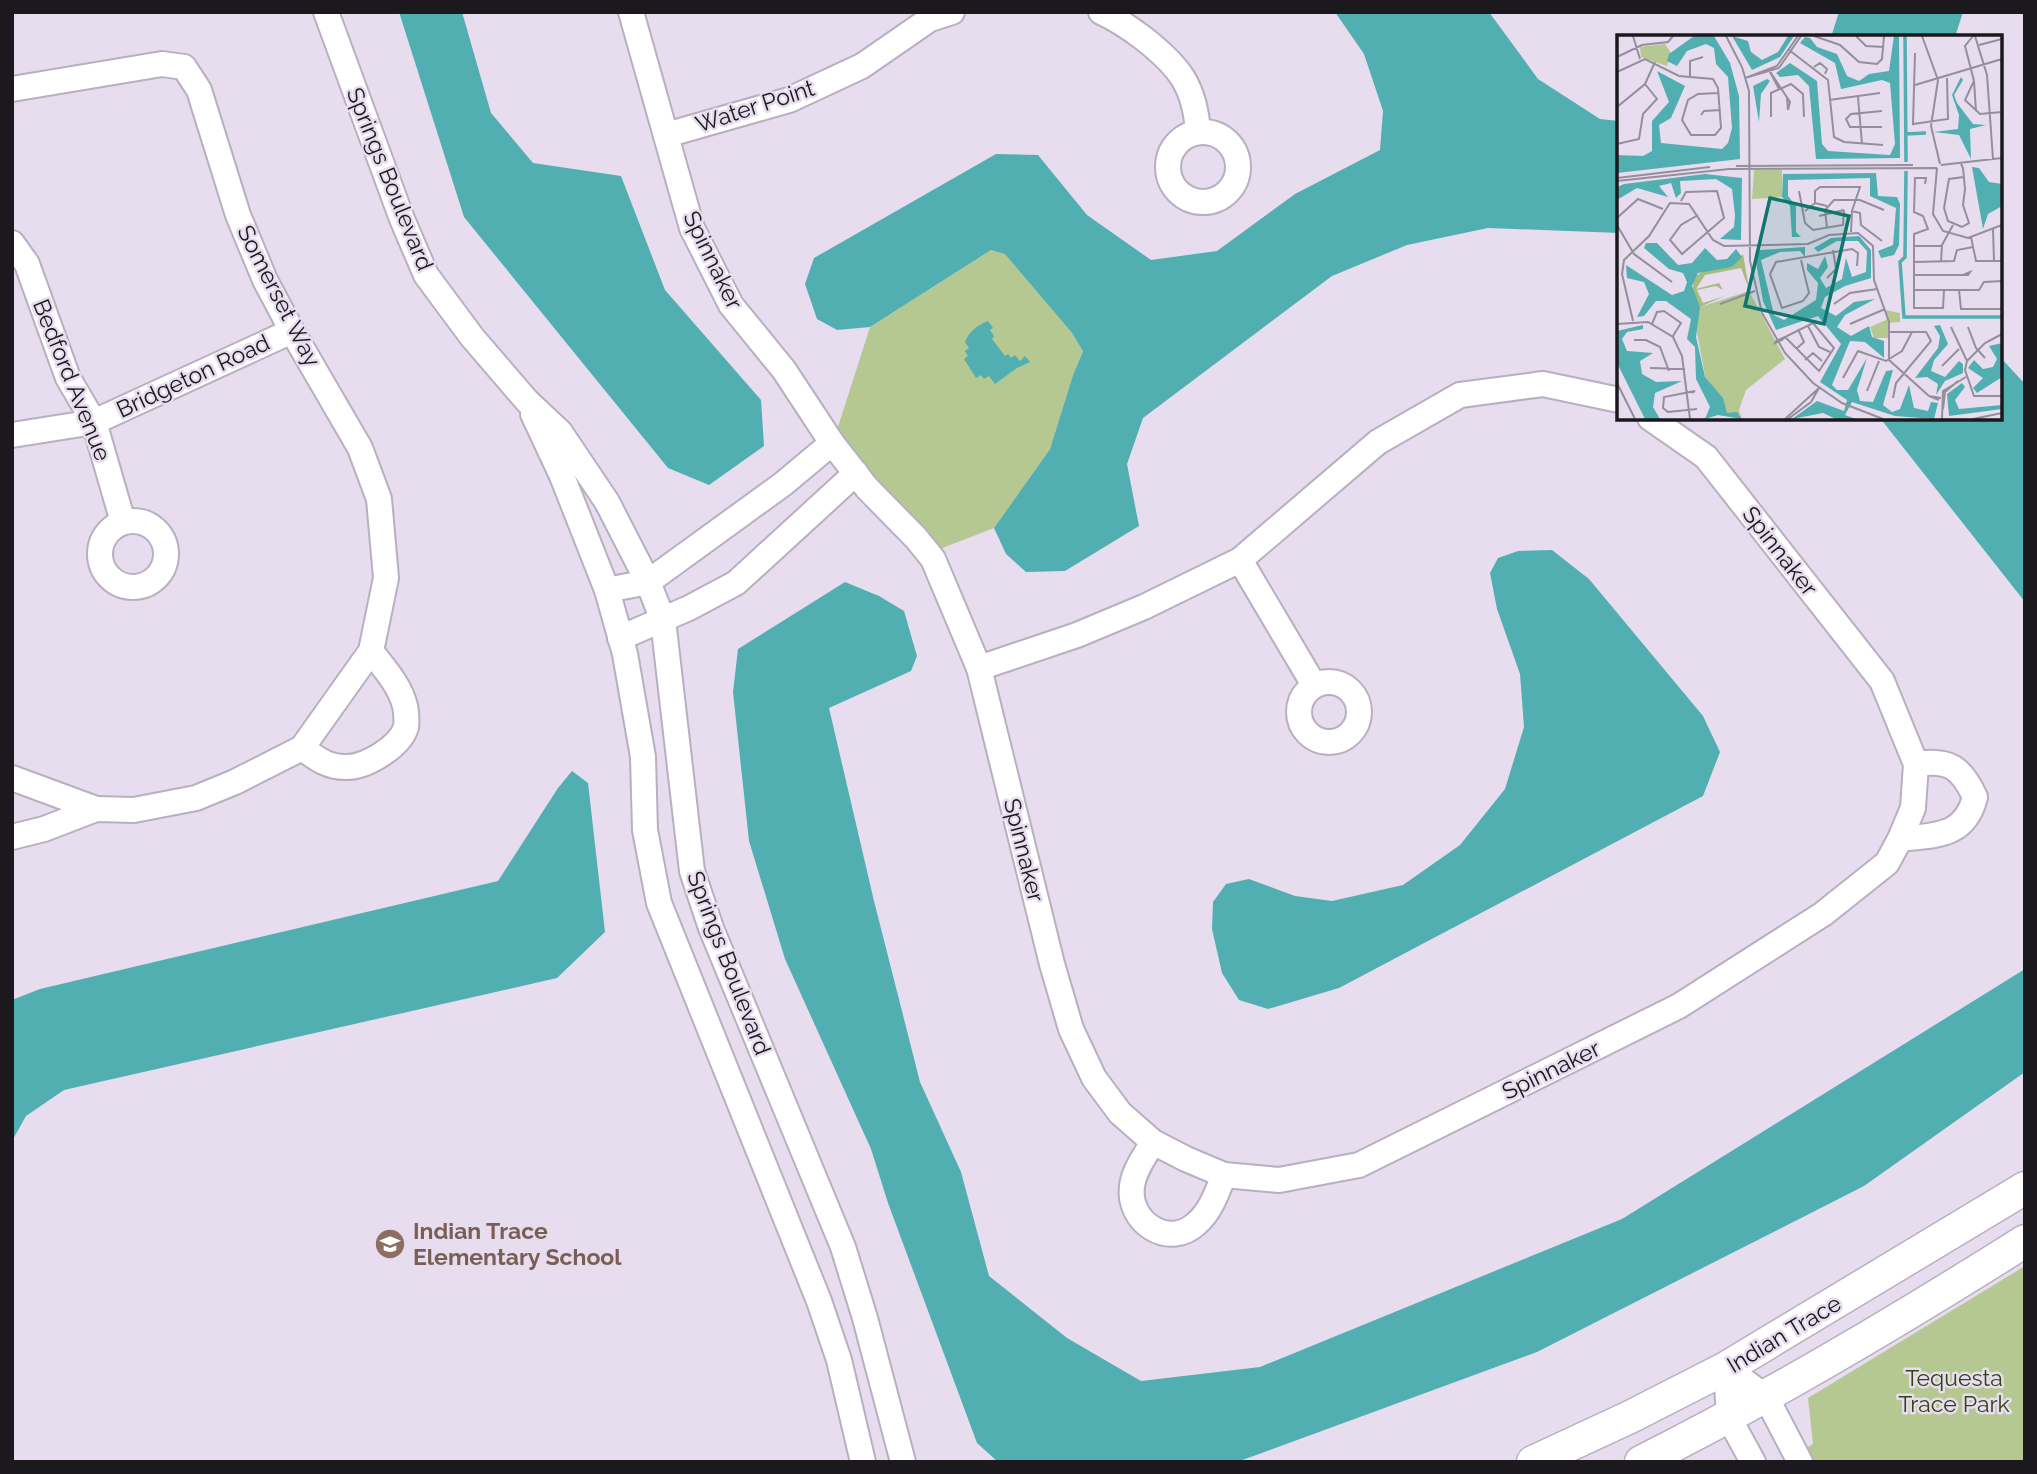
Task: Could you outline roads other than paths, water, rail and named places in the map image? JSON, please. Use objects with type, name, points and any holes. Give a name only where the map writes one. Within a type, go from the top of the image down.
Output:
[{"type":"main road","name":"Indian Trace","points":[[1533,1462],[1726,1368],[2025,1188]]},
{"type":"main road","name":"Indian Trace","points":[[1641,1462],[1766,1397],[2025,1241]]},
{"type":"street","name":"Springs Boulevard","points":[[326,12],[401,219],[426,275],[472,337],[527,401],[560,432],[607,502],[648,582],[663,620],[692,871],[711,928],[843,1247],[865,1318],[903,1462]]},
{"type":"street","name":"Spinnaker","points":[[631,12],[692,228],[731,305],[785,370],[832,443],[861,480],[933,559],[979,668],[1052,964],[1071,1030],[1094,1078],[1120,1113],[1153,1142],[1224,1175],[1279,1180],[1359,1165],[1666,1013],[1823,914],[1887,863],[1913,808],[1916,764],[1882,681],[1706,457],[1653,420]]},
{"type":"street","name":"Water Point","points":[[666,135],[789,100],[862,66],[930,19],[952,12]]},
{"type":"street","points":[[1101,12],[1139,35],[1166,55],[1180,70],[1192,94],[1197,112],[1198,132]]},
{"type":"street","name":"Somerset Way","points":[[12,89],[162,64],[184,67],[199,90],[238,215],[265,280],[360,448],[379,499],[386,578],[371,651],[302,748],[235,782],[196,798],[134,810],[96,809],[12,838]]},
{"type":"street","name":"Bedford Avenue","points":[[12,243],[27,264],[68,378],[94,422],[123,522]]},
{"type":"street","name":"Bridgeton Road","points":[[12,435],[94,422],[292,331]]},
{"type":"street","points":[[979,668],[1077,635],[1144,607],[1240,560],[1378,442],[1460,396],[1542,384],[1617,400]]},
{"type":"street","name":"Springs Boulevard","points":[[527,401],[562,476],[607,590],[625,654],[643,757],[645,830],[659,903],[819,1301],[839,1360],[863,1462]]},
{"type":"street","points":[[607,590],[648,582],[783,484],[832,443]]},
{"type":"street","points":[[620,638],[663,620],[736,583],[776,544],[861,480]]},
{"type":"street","points":[[1240,560],[1314,685]]},
{"type":"street","points":[[302,748],[323,763],[347,768],[369,762],[391,748],[406,727],[405,706],[394,681],[371,651]]},
{"type":"street","points":[[1900,839],[1941,834],[1961,825],[1971,812],[1975,796],[1965,776],[1947,764],[1932,761],[1916,764]]},
{"type":"street","points":[[12,778],[96,809]]},
{"type":"street","points":[[1153,1142],[1138,1167],[1131,1188],[1135,1212],[1146,1226],[1164,1234],[1182,1233],[1197,1224],[1210,1206],[1224,1175]]},
{"type":"street","points":[[1726,1368],[1766,1397],[1800,1462]]},
{"type":"street","points":[[1726,1368],[1729,1418],[1753,1462]]},
{"type":"place","name":"Indian Trace Elementary School","points":[[390,1244]]},
{"type":"park label","name":"Tequesta Trace Park","points":[[1954,1391]]}]
